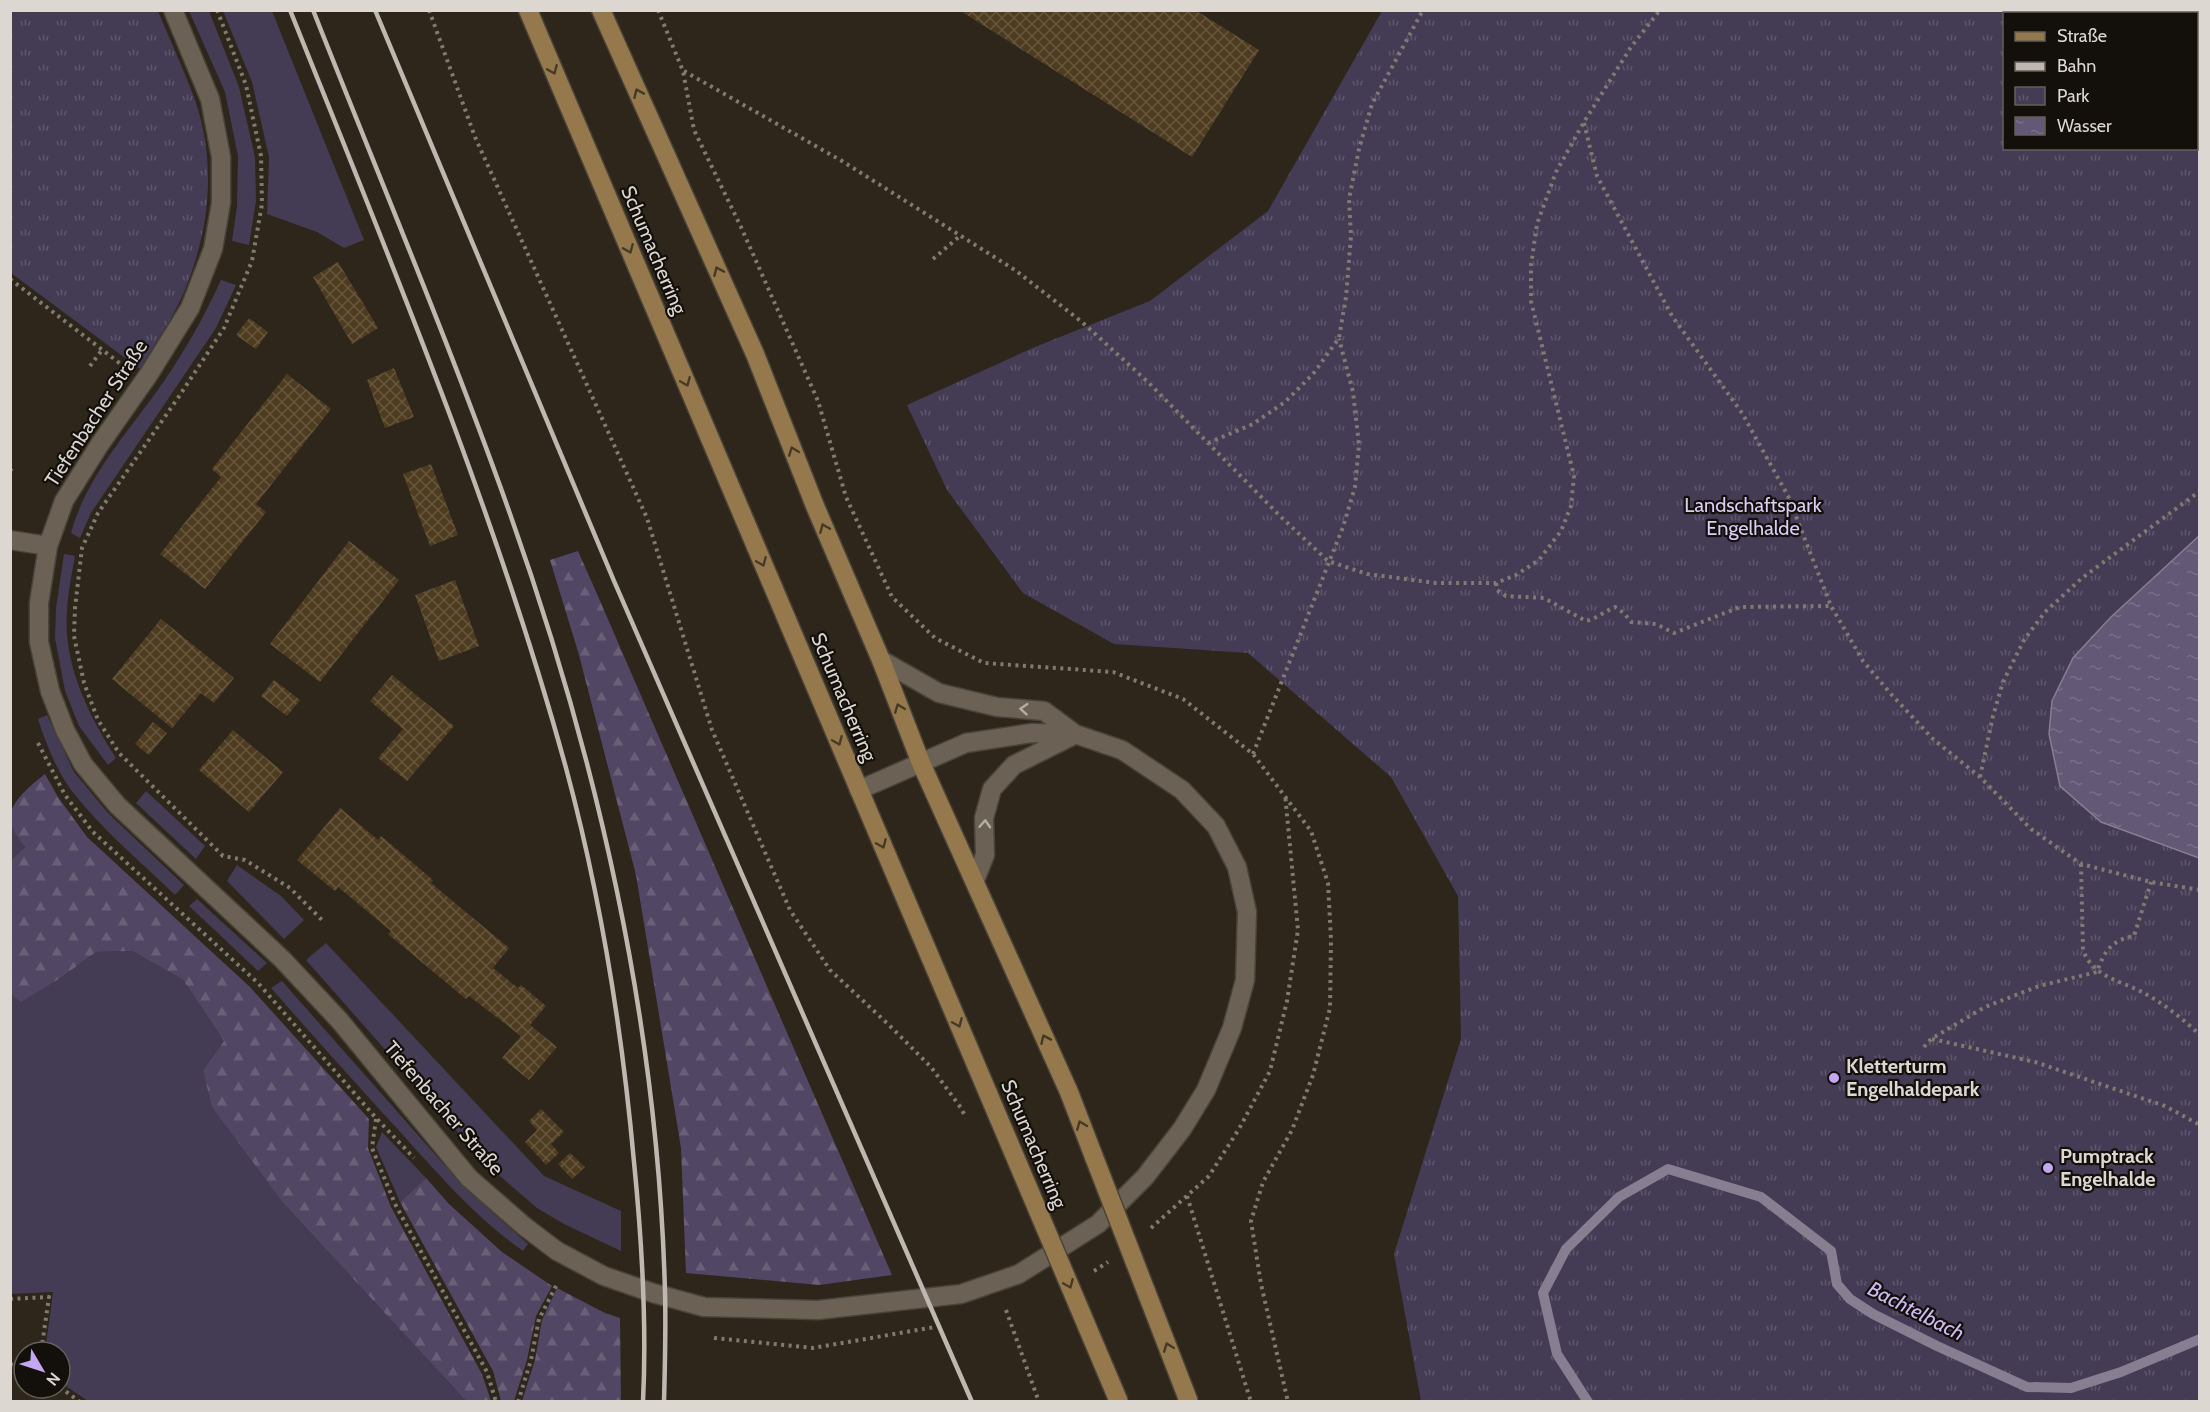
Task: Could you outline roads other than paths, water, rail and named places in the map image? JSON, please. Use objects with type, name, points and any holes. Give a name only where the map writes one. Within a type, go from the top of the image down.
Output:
[{"type":"main road","name":"Schumacherring","points":[[528,10],[1119,1401]]},
{"type":"main road","points":[[601,10],[755,354],[921,763],[1069,1092],[1189,1401]]},
{"type":"street","name":"Tiefenbacher Straße","points":[[173,10],[210,99],[221,157],[221,203],[213,249],[190,308],[144,382],[100,444],[64,501],[48,546],[39,603],[39,642],[50,691],[65,730],[83,764],[117,805],[282,959],[340,1021],[469,1178],[524,1226],[557,1251],[604,1276],[704,1307],[818,1310],[961,1294],[1019,1274],[1098,1224],[1145,1177],[1182,1129],[1206,1090],[1232,1028],[1245,980],[1247,912],[1237,867],[1216,826],[1182,790],[1122,750],[1075,734],[1032,733],[966,743],[859,790]]},
{"type":"street","points":[[10,540],[48,546]]},
{"type":"street","points":[[880,660],[939,693],[997,707],[1044,711],[1075,734],[1014,765],[992,789],[984,818],[985,855],[975,880]]},
{"type":"water","points":[[2199,536],[2199,858],[2101,822],[2060,786],[2049,734],[2052,701],[2073,658],[2111,617]]},
{"type":"waterway","name":"Bachtelbach","points":[[1588,1402],[1557,1354],[1543,1293],[1566,1249],[1619,1197],[1668,1169],[1761,1197],[1831,1251],[1837,1284],[1850,1299],[1873,1314],[1937,1346],[2027,1387],[2071,1388],[2121,1372],[2200,1339]]},
{"type":"railway","points":[[290,10],[403,291],[474,480],[538,671],[566,768],[590,866],[609,964],[629,1112],[643,1282],[643,1402]]},
{"type":"railway","points":[[313,10],[438,322],[509,511],[541,605],[596,798],[618,896],[636,994],[650,1093],[660,1192],[665,1292],[664,1402]]},
{"type":"railway","points":[[375,10],[614,581],[972,1402]]},
{"type":"place","name":"Kletterturm Engelhaldepark","points":[[1834,1078]]},
{"type":"place","name":"Pumptrack Engelhalde","points":[[2048,1168]]},
{"type":"park label","name":"Landschaftspark Engelhalde","points":[[1753,516]]}]
